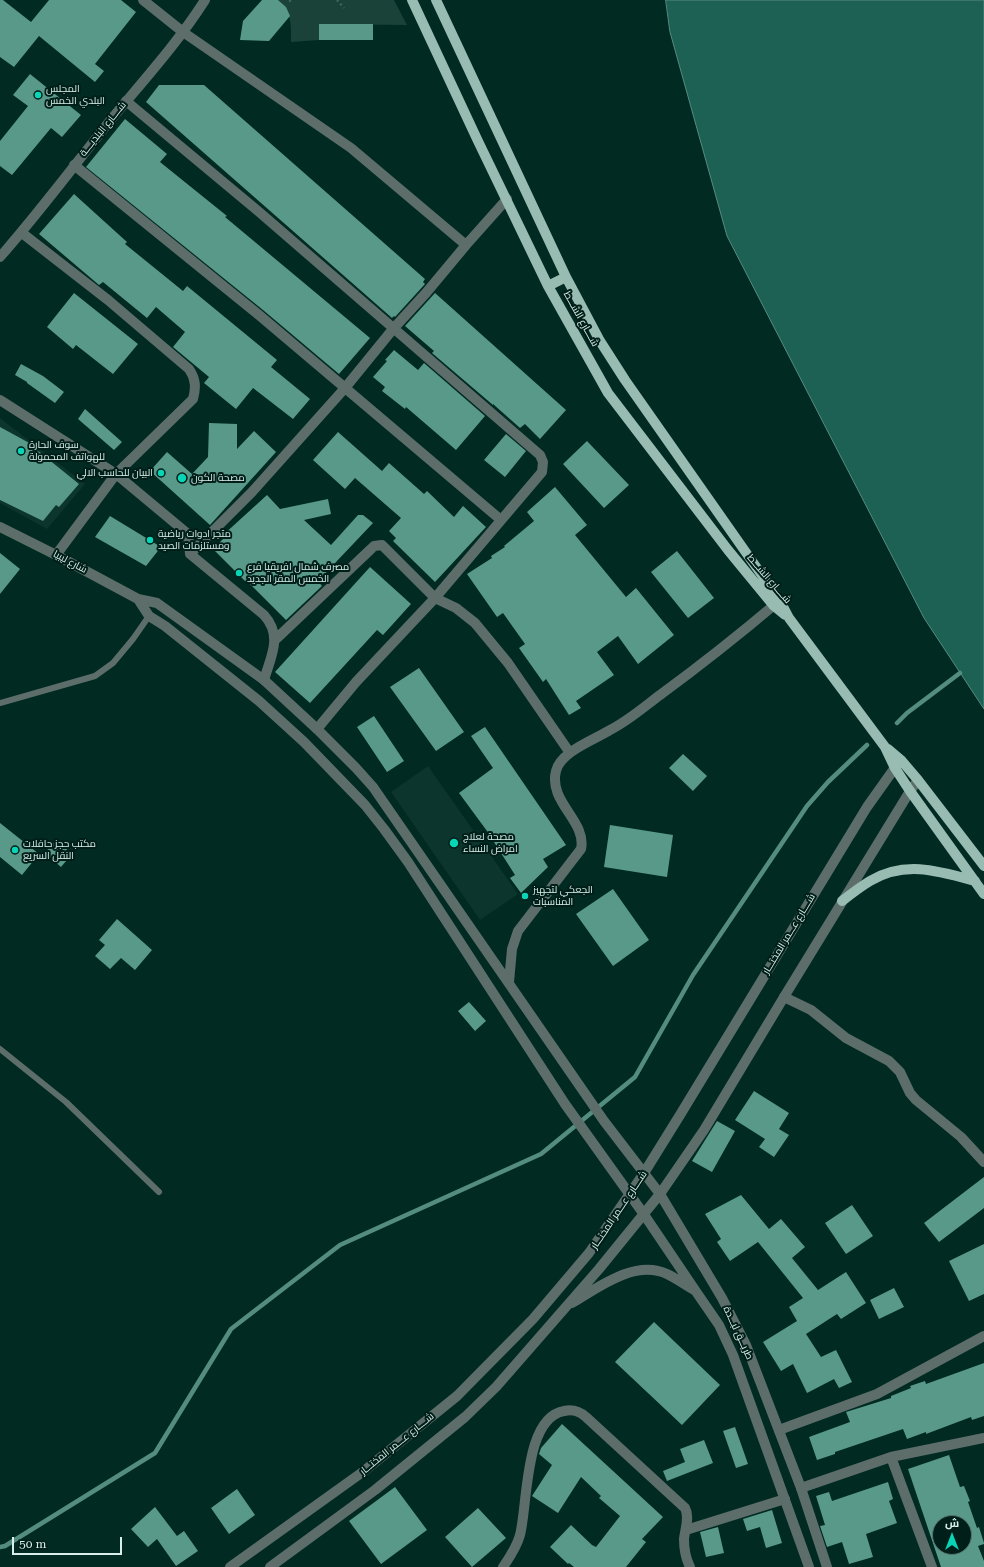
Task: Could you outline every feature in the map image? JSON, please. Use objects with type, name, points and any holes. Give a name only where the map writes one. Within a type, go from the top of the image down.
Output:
[{"type":"main road","name":"شــــارع الشـــط","points":[[412,0],[548,286],[608,393],[728,550],[789,618],[898,764]]},
{"type":"main road","name":"شــــارع الشـــط","points":[[436,0],[566,277],[600,341],[777,603]]},
{"type":"main road","points":[[548,286],[566,277]]},
{"type":"main road","points":[[898,764],[918,780],[984,866]]},
{"type":"main road","points":[[898,764],[910,791],[984,894]]},
{"type":"main road","points":[[842,901],[870,881],[905,869],[938,871],[975,881]]},
{"type":"street","points":[[143,0],[183,32],[351,148],[466,245]]},
{"type":"street","name":"شــــارع البلديــــة","points":[[0,257],[22,233],[74,165],[183,32],[205,0]]},
{"type":"street","points":[[126,101],[258,211],[540,456],[543,462],[542,472],[435,598],[356,682],[317,729]]},
{"type":"street","points":[[74,165],[259,315],[501,520]]},
{"type":"street","points":[[190,554],[252,492],[345,388],[393,329],[426,294],[466,245],[507,199]]},
{"type":"street","points":[[22,233],[108,300],[189,369],[194,376],[195,392],[193,400],[116,474],[56,555]]},
{"type":"street","points":[[0,400],[116,474],[188,534],[190,554],[264,614],[270,622],[276,639]]},
{"type":"street","name":"شارع ليبيا","points":[[1,529],[56,555],[138,599]]},
{"type":"street","points":[[264,680],[276,639],[371,548],[382,545],[435,598],[460,611],[475,623],[508,663],[570,753]]},
{"type":"street","points":[[138,599],[158,603],[149,616],[138,599]]},
{"type":"street","name":"طريـــق لبـــدة","points":[[158,603],[264,680],[317,729],[373,787],[509,982],[604,1122],[660,1194],[722,1298],[746,1345],[802,1488],[827,1567]]},
{"type":"street","points":[[509,982],[512,949],[518,931],[581,849],[582,834],[559,798],[555,785],[555,771],[560,761],[570,753],[612,729],[694,669],[777,603]]},
{"type":"street","name":"طريـــق لبـــدة","points":[[149,616],[165,626],[260,701],[304,742],[365,804],[408,862],[565,1104],[643,1213],[719,1325],[733,1355],[809,1567]]},
{"type":"street","name":"شــــارع عـــمر المختـــار","points":[[230,1567],[364,1471],[457,1396],[533,1318],[589,1253],[644,1173],[867,807],[898,764]]},
{"type":"street","name":"شــــارع عـــمر المختـــار","points":[[270,1567],[375,1490],[465,1417],[496,1387],[566,1307],[660,1194],[704,1130],[842,901],[918,780]]},
{"type":"street","points":[[784,997],[811,1010],[846,1038],[889,1061],[900,1072],[910,1093],[916,1100],[961,1137],[984,1162]]},
{"type":"street","points":[[566,1307],[617,1277],[639,1270],[652,1270],[666,1274],[697,1293]]},
{"type":"street","points":[[779,1430],[877,1394],[984,1336]]},
{"type":"street","points":[[502,1567],[513,1550],[520,1535],[530,1460],[533,1450],[548,1419],[565,1410],[578,1411],[583,1414],[685,1508],[687,1515],[684,1540],[690,1567]]},
{"type":"street","points":[[802,1488],[891,1457],[984,1438]]},
{"type":"street","points":[[891,1457],[932,1567]]},
{"type":"street","points":[[686,1530],[785,1498]]},
{"type":"lane","points":[[0,703],[95,676],[113,663],[133,639],[149,616]]},
{"type":"lane","points":[[0,1049],[66,1102],[159,1192]]},
{"type":"path","points":[[337,0],[344,8]]},
{"type":"shaded area","points":[[278,0],[394,0],[407,25],[319,24],[319,40],[291,42],[290,19],[283,5]]},
{"type":"shaded area","points":[[666,0],[984,0],[984,709],[924,618],[727,236],[670,32]]},
{"type":"shaded area","name":"سوف الحارة للهواتف المحمولة","points":[[0,418],[85,484],[47,529],[0,503]]},
{"type":"shaded area","name":"مصحة لعلاج امراض النساء","points":[[428,766],[518,894],[480,920],[391,792]]},
{"type":"building","points":[[0,0],[3,0],[31,22],[49,0],[121,0],[136,12],[95,64],[104,71],[95,82],[39,36],[14,67],[0,57]]},
{"type":"building","points":[[262,0],[278,0],[286,7],[290,16],[269,41],[240,40],[243,21]]},
{"type":"building","points":[[319,24],[373,24],[373,40],[319,40]]},
{"type":"building","points":[[30,74],[81,115],[62,137],[51,128],[12,175],[0,166],[0,141],[28,106],[13,95]]},
{"type":"building","points":[[159,85],[204,85],[425,279],[423,282],[425,284],[395,317],[394,316],[392,318],[146,102]]},
{"type":"building","points":[[125,119],[167,154],[160,162],[227,216],[225,217],[370,338],[339,374],[263,310],[86,167]]},
{"type":"building","points":[[74,194],[127,242],[125,244],[183,291],[187,286],[277,360],[271,367],[310,399],[293,419],[253,388],[236,409],[204,383],[209,377],[173,347],[185,332],[156,307],[147,318],[103,282],[99,285],[39,234]]},
{"type":"building","points":[[74,293],[138,344],[113,374],[76,345],[73,349],[47,327]]},
{"type":"building","points":[[435,293],[566,410],[540,439],[525,424],[520,428],[432,353],[434,351],[405,326]]},
{"type":"building","points":[[394,350],[418,370],[424,363],[485,416],[456,450],[406,407],[405,409],[382,391],[385,387],[373,377],[387,361],[385,360]]},
{"type":"building","points":[[21,364],[43,376],[64,392],[55,403],[15,375]]},
{"type":"building","points":[[85,409],[122,442],[114,450],[78,419]]},
{"type":"building","points":[[209,423],[237,424],[237,449],[254,431],[276,452],[210,525],[150,471],[167,452],[192,474],[208,457]]},
{"type":"building","name":"سوف الحارة للهواتف المحمولة","points":[[0,427],[33,445],[32,446],[79,484],[59,507],[56,505],[43,521],[0,500]]},
{"type":"building","points":[[338,432],[382,471],[389,463],[424,494],[427,491],[454,517],[463,506],[486,527],[435,582],[393,541],[396,538],[389,531],[401,518],[355,478],[345,489],[313,460]]},
{"type":"building","points":[[506,434],[526,451],[505,477],[484,460]]},
{"type":"building","points":[[587,441],[629,485],[604,508],[563,464]]},
{"type":"building","points":[[555,487],[587,525],[575,535],[626,597],[636,588],[674,635],[638,664],[618,636],[597,652],[614,675],[576,701],[581,708],[569,715],[546,679],[543,682],[519,648],[525,644],[503,613],[497,617],[467,574],[492,558],[491,556],[505,547],[504,546],[534,521],[527,512]]},
{"type":"building","points":[[267,495],[280,509],[328,499],[331,514],[304,520],[331,545],[358,515],[363,515],[373,523],[318,581],[322,586],[286,620],[213,549],[224,538],[222,536]]},
{"type":"building","points":[[110,516],[161,547],[146,566],[95,537]]},
{"type":"building","points":[[677,551],[714,598],[688,618],[651,572]]},
{"type":"building","points":[[0,553],[20,569],[0,594]]},
{"type":"building","points":[[370,567],[411,604],[383,635],[377,630],[310,703],[275,672]]},
{"type":"building","points":[[419,668],[464,732],[436,751],[390,687]]},
{"type":"building","points":[[374,716],[404,761],[387,772],[357,727]]},
{"type":"building","points":[[485,727],[566,845],[543,859],[548,867],[521,893],[510,878],[515,875],[487,831],[459,793],[493,768],[471,736]]},
{"type":"building","points":[[683,754],[707,776],[693,791],[669,768]]},
{"type":"building","points":[[0,823],[39,854],[22,875],[0,857]]},
{"type":"building","points":[[610,825],[673,835],[667,877],[604,867]]},
{"type":"building","points":[[56,840],[72,854],[61,867],[45,853]]},
{"type":"building","points":[[613,889],[649,940],[613,966],[576,914]]},
{"type":"building","points":[[117,919],[152,950],[135,970],[121,958],[110,969],[95,956],[105,945],[99,940]]},
{"type":"building","points":[[469,1002],[486,1021],[475,1031],[458,1011]]},
{"type":"building","points":[[754,1091],[789,1113],[779,1129],[789,1135],[774,1157],[759,1147],[765,1139],[735,1120]]},
{"type":"building","points":[[717,1121],[735,1131],[712,1172],[692,1161]]},
{"type":"building","points":[[984,1177],[984,1208],[939,1242],[924,1223]]},
{"type":"building","points":[[741,1195],[769,1229],[781,1219],[805,1247],[792,1258],[818,1290],[846,1272],[866,1303],[841,1319],[837,1314],[806,1334],[821,1357],[836,1350],[852,1382],[839,1388],[834,1379],[807,1393],[793,1364],[781,1371],[763,1342],[797,1321],[789,1307],[803,1298],[758,1242],[730,1261],[717,1242],[721,1239],[705,1214]]},
{"type":"building","points":[[852,1205],[873,1236],[846,1254],[825,1223]]},
{"type":"building","points":[[984,1244],[984,1294],[969,1301],[949,1261]]},
{"type":"building","points":[[894,1288],[904,1307],[879,1319],[870,1300]]},
{"type":"building","points":[[654,1322],[720,1385],[682,1425],[615,1362]]},
{"type":"building","points":[[984,1363],[984,1416],[972,1420],[971,1417],[926,1434],[926,1432],[907,1439],[903,1429],[835,1452],[835,1454],[817,1460],[809,1437],[850,1422],[846,1412],[891,1398],[891,1396],[911,1388],[910,1386],[925,1381],[926,1384]]},
{"type":"building","points":[[562,1424],[663,1517],[642,1539],[646,1542],[626,1567],[574,1567],[569,1563],[568,1564],[550,1547],[571,1525],[596,1547],[620,1516],[599,1498],[601,1496],[581,1477],[558,1513],[532,1496],[552,1465],[539,1454],[541,1448]]},
{"type":"building","points":[[735,1427],[748,1464],[736,1468],[723,1431]]},
{"type":"building","points":[[704,1440],[713,1463],[667,1481],[663,1471],[685,1462],[680,1449]]},
{"type":"building","points":[[949,1455],[960,1487],[964,1486],[970,1501],[968,1502],[984,1543],[978,1546],[984,1561],[984,1567],[941,1567],[937,1555],[972,1555],[972,1515],[932,1515],[932,1540],[908,1469]]},
{"type":"building","points":[[888,1482],[893,1499],[889,1501],[897,1523],[866,1534],[873,1557],[849,1564],[842,1542],[827,1547],[820,1526],[825,1525],[816,1496],[829,1492],[832,1501]]},
{"type":"building","points":[[395,1487],[427,1530],[381,1564],[349,1521]]},
{"type":"building","points":[[237,1489],[255,1515],[229,1534],[211,1508]]},
{"type":"building","points":[[155,1507],[177,1536],[184,1531],[198,1551],[176,1566],[157,1539],[148,1547],[131,1529]]},
{"type":"building","points":[[478,1508],[506,1538],[472,1567],[445,1537]]},
{"type":"building","points":[[772,1510],[782,1543],[766,1548],[760,1527],[747,1531],[743,1519]]},
{"type":"building","points":[[718,1527],[724,1553],[706,1557],[700,1532]]},
{"type":"waterway","points":[[897,723],[907,713],[960,673]]},
{"type":"waterway","points":[[0,1547],[5,1546],[155,1453],[231,1329],[340,1245],[541,1154],[635,1077],[693,975],[807,806],[828,782],[867,745]]},
{"type":"place","name":"المجلس البلدي الخمس","points":[[38,95]]},
{"type":"place","name":"سوف الحارة للهواتف المحمولة","points":[[21,451]]},
{"type":"place","name":"البيان للحاسب الالي","points":[[161,473]]},
{"type":"place","name":"مصحة الكون","points":[[182,478]]},
{"type":"place","name":"متجر ادوات رياضية ومستلزمات الصيد","points":[[150,540]]},
{"type":"place","name":"مصرف شمال افريقيا فرع الخمس المقر الجديد","points":[[239,573]]},
{"type":"place","name":"مصحة لعلاج امراض النساء","points":[[454,843]]},
{"type":"place","name":"مكتب حجز حافلات النقل السريع","points":[[15,850]]},
{"type":"place","name":"الجعكي لتجهيز المناسبات","points":[[525,896]]}]
